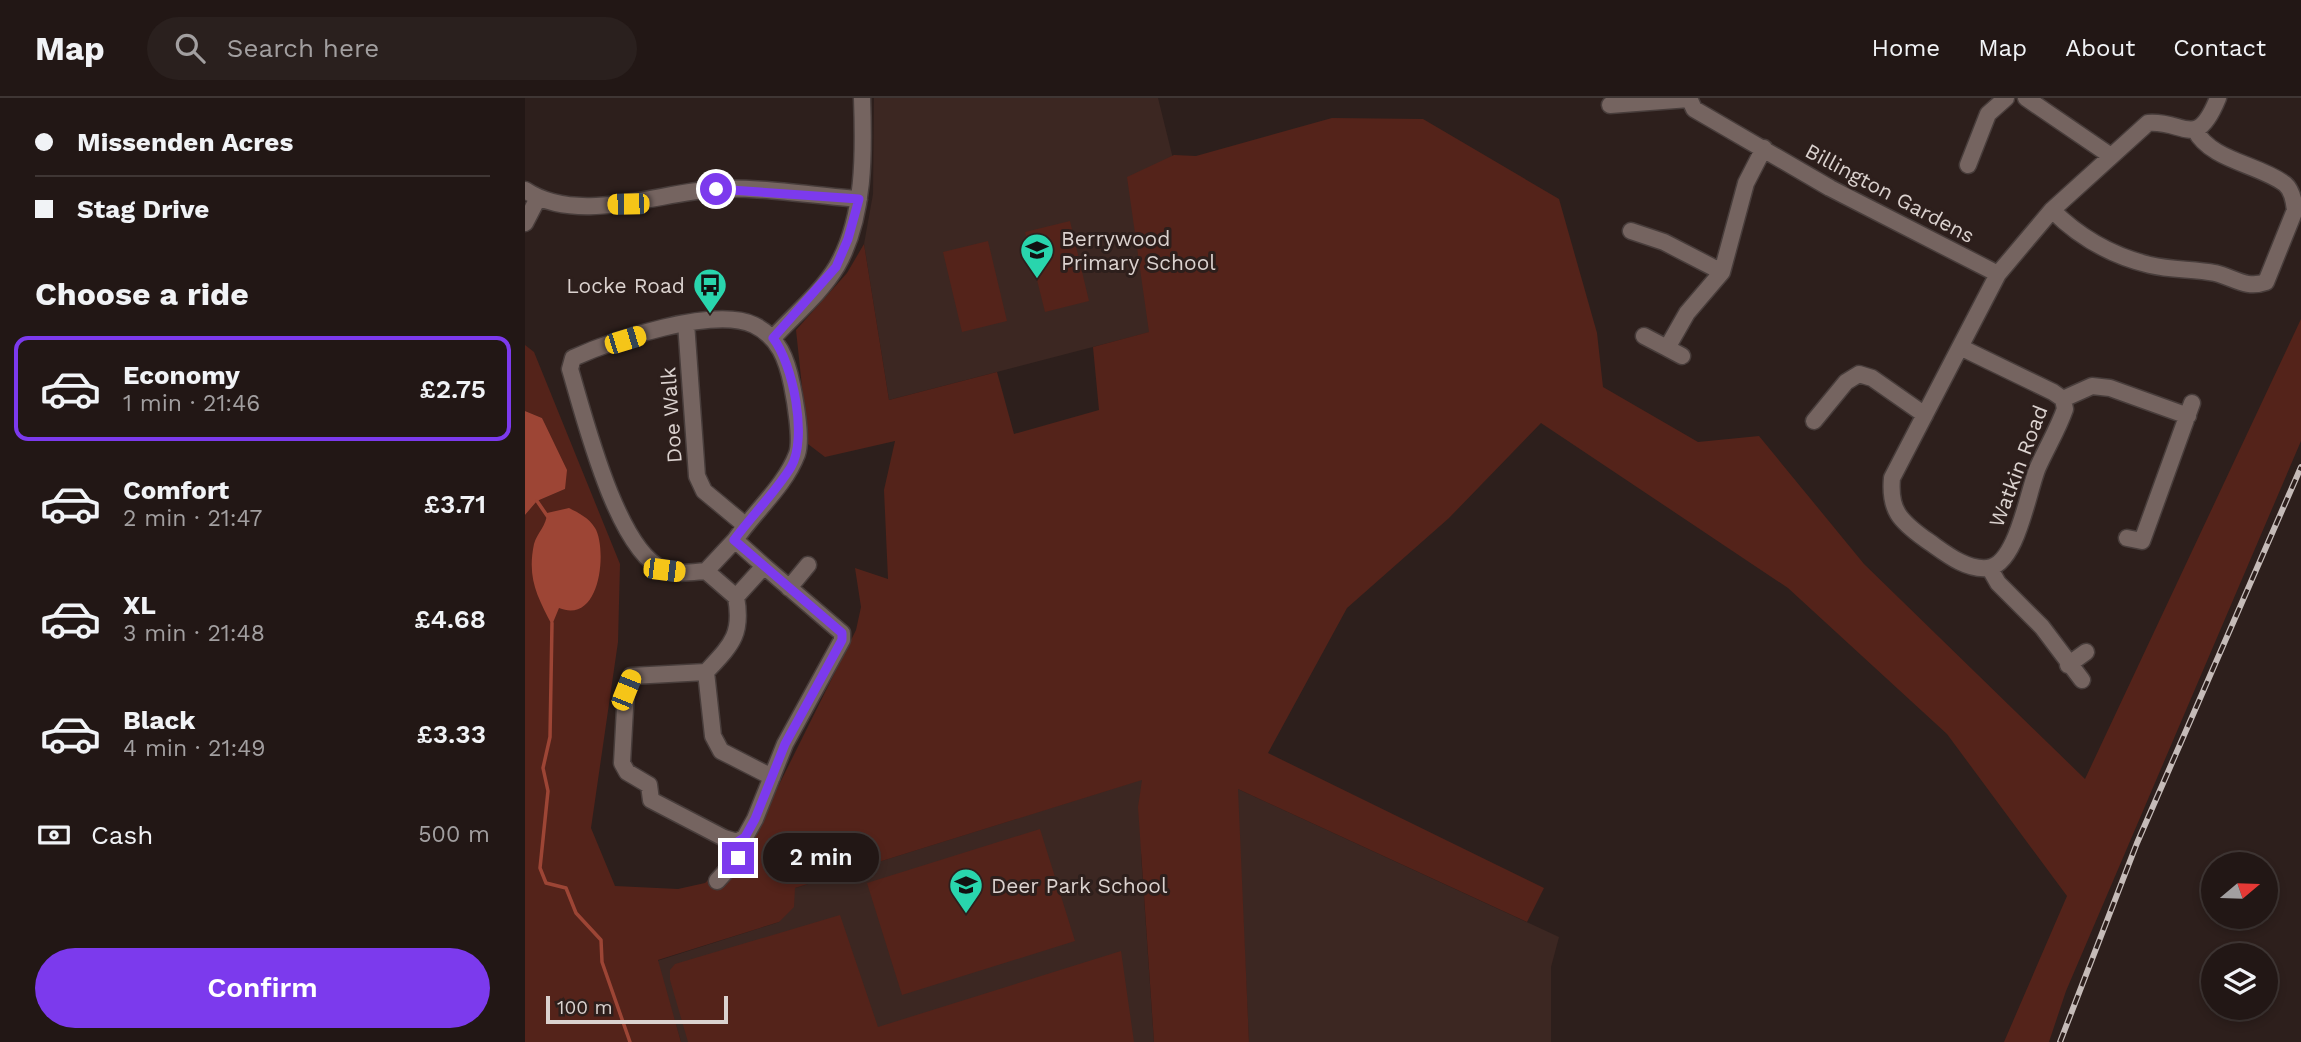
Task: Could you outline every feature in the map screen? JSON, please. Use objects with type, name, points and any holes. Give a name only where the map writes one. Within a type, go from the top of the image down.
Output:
[{"type":"street","points":[[773,338],[836,267],[848,239],[859,199],[862,98]]},
{"type":"street","points":[[1610,105],[1689,98]]},
{"type":"street","name":"Billington Gardens","points":[[1689,98],[1694,110],[1830,188],[1998,274]]},
{"type":"street","points":[[1968,165],[1981,151],[1988,114],[2006,98]]},
{"type":"street","points":[[2026,98],[2111,156]]},
{"type":"street","points":[[2082,680],[2042,627],[1998,583],[1990,569],[1969,567],[1924,538],[1899,517],[1890,498],[1892,478],[1998,274],[2052,210],[2148,123],[2157,122],[2184,131],[2195,130],[2210,118],[2218,98]]},
{"type":"street","points":[[2052,210],[2076,234],[2098,246],[2150,265],[2216,274],[2252,287],[2266,282],[2295,210],[2293,197],[2285,185],[2241,164],[2199,138],[2195,130]]},
{"type":"street","points":[[1667,348],[1687,313],[1722,272],[1746,183],[1764,148]]},
{"type":"street","points":[[525,223],[531,194],[579,205],[628,204],[716,189],[859,199]]},
{"type":"street","points":[[1632,231],[1664,242],[1722,272]]},
{"type":"street","points":[[706,571],[791,467],[798,450],[794,393],[787,360],[773,338],[755,325],[740,320],[686,323],[586,352],[573,358],[570,369],[599,465],[628,534],[648,560],[664,570],[706,571],[736,597],[739,627],[730,646],[706,672],[631,676],[626,690],[621,763],[627,772],[649,785],[651,800],[737,842]]},
{"type":"street","name":"Doe Walk","points":[[686,323],[697,476],[704,491],[745,525]]},
{"type":"street","points":[[1644,336],[1682,356]]},
{"type":"street","name":"Watkin Road","points":[[1960,346],[2063,399],[2065,409],[2037,470],[2020,529],[2001,561],[1990,569]]},
{"type":"street","points":[[1824,418],[1846,382],[1859,374],[1872,378],[1925,415]]},
{"type":"street","points":[[2063,399],[2092,386],[2110,388],[2190,410],[2141,543]]},
{"type":"street","points":[[734,540],[842,633],[842,640],[785,744],[755,819],[745,837],[737,842]]},
{"type":"street","points":[[789,588],[808,565]]},
{"type":"street","points":[[736,597],[764,566]]},
{"type":"street","points":[[2069,665],[2086,652]]},
{"type":"street","points":[[706,672],[713,736],[721,751],[772,777]]},
{"type":"street","points":[[717,881],[738,858],[737,842]]},
{"type":"shaded area","name":"Berrywood Primary School","points":[[874,98],[1158,98],[1212,316],[889,400],[864,244],[873,194]]},
{"type":"shaded area","points":[[1332,118],[1423,119],[1559,199],[1597,333],[1603,387],[1698,442],[1759,436],[1864,564],[2085,779],[2301,319],[2301,441],[2066,991],[2049,1042],[2004,1042],[2067,896],[1947,734],[1788,588],[1541,423],[1449,518],[1347,608],[1268,753],[1544,888],[1527,922],[1238,789],[1249,1042],[1154,1042],[1138,807],[1142,780],[795,888],[794,907],[779,922],[658,960],[681,1042],[525,1042],[525,515],[537,501],[565,489],[542,418],[525,411],[525,345],[534,352],[620,564],[618,642],[591,828],[615,886],[678,889],[705,883],[752,839],[856,630],[861,607],[855,568],[888,579],[884,490],[895,441],[825,457],[808,444],[796,330],[847,273],[864,244],[889,400],[997,372],[1014,434],[1099,410],[1093,347],[1149,332],[1127,177],[1174,155],[1196,156]]},
{"type":"shaded area","points":[[1070,221],[1089,301],[1045,312],[1025,232]]},
{"type":"shaded area","points":[[988,241],[1007,321],[962,332],[943,252]]},
{"type":"shaded area","points":[[525,411],[542,418],[567,470],[565,489],[537,501],[525,515]]},
{"type":"shaded area","points":[[569,508],[587,519],[599,538],[598,582],[584,605],[573,610],[559,608],[552,625],[535,586],[532,556],[547,513]]},
{"type":"shaded area","name":"Deer Park School","points":[[1143,779],[1238,789],[1559,937],[1551,967],[1551,1042],[1249,1042],[1241,877],[1141,854],[1154,1042],[681,1042],[657,961],[779,922],[795,888]]},
{"type":"shaded area","points":[[1040,829],[1075,941],[902,995],[867,883]]},
{"type":"shaded area","points":[[840,915],[878,1027],[1121,951],[1134,1042],[688,1042],[670,980],[670,970],[675,964]]},
{"type":"waterway","points":[[537,501],[548,517]]},
{"type":"waterway","points":[[552,623],[550,737],[543,768],[548,791],[540,868],[546,883],[566,888],[576,913],[601,940],[602,962],[630,1042]]},
{"type":"railway","points":[[2060,1042],[2137,843],[2301,467]]},
{"type":"place","name":"Berrywood Primary School","points":[[1037,280]]},
{"type":"place","name":"Locke Road","points":[[710,315]]},
{"type":"place","name":"Deer Park School","points":[[966,915]]},
{"type":"route","points":[[716,189],[859,199],[848,239],[836,267],[773,338],[787,360],[794,393],[798,450],[791,467],[734,540],[842,633],[842,640],[785,744],[755,819],[745,837],[737,842],[738,858]]}]
